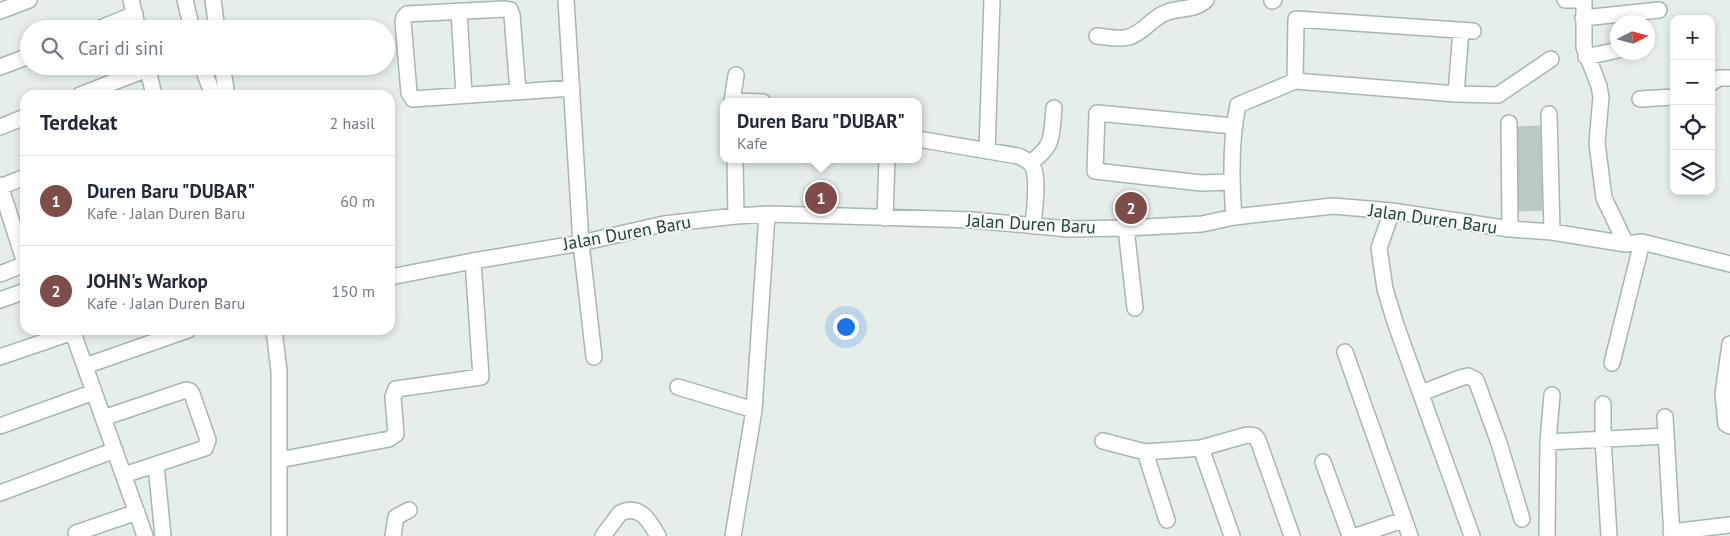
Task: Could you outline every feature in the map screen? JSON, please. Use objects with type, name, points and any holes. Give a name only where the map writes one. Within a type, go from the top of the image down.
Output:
[{"type":"street","points":[[0,12],[29,0]]},
{"type":"street","points":[[185,0],[190,20]]},
{"type":"street","points":[[213,0],[215,20]]},
{"type":"street","points":[[566,0],[581,242],[594,358]]},
{"type":"street","points":[[987,151],[992,0]]},
{"type":"street","points":[[1097,36],[1128,38],[1162,14],[1193,7],[1206,0]]},
{"type":"street","points":[[1565,0],[1584,0],[1584,47],[1586,57],[1599,86],[1601,97],[1597,143],[1604,198],[1626,244]]},
{"type":"street","points":[[518,92],[512,15],[510,10],[504,8],[408,14],[404,17],[408,93],[413,99],[464,95],[518,92],[572,88]]},
{"type":"street","points":[[1583,18],[1659,10]]},
{"type":"street","points":[[459,11],[464,95]]},
{"type":"street","points":[[120,20],[135,14]]},
{"type":"street","points":[[1295,81],[1296,19],[1467,30],[1456,94]]},
{"type":"street","points":[[1586,57],[1610,52]]},
{"type":"street","points":[[0,67],[20,59]]},
{"type":"street","points":[[1234,217],[1232,182],[1233,126],[1238,106],[1295,81],[1456,94],[1498,95],[1551,59]]},
{"type":"street","points":[[92,90],[130,75]]},
{"type":"street","points":[[151,75],[153,90]]},
{"type":"street","points":[[205,75],[211,90]]},
{"type":"street","points":[[224,75],[226,90]]},
{"type":"street","points":[[732,98],[736,75]]},
{"type":"street","points":[[1715,80],[1719,78],[1730,78]]},
{"type":"street","points":[[1640,100],[1670,97]]},
{"type":"street","points":[[1030,163],[1044,152],[1049,144],[1052,134],[1054,108]]},
{"type":"street","points":[[1232,182],[1201,183],[1094,171],[1097,113],[1233,126]]},
{"type":"street","points":[[1550,114],[1552,232]]},
{"type":"street","points":[[0,128],[20,119]]},
{"type":"street","points":[[1509,123],[1510,229]]},
{"type":"street","points":[[922,140],[1018,156],[1030,163],[1033,167],[1035,181],[1034,226]]},
{"type":"street","points":[[735,163],[736,216]]},
{"type":"street","points":[[885,218],[887,163]]},
{"type":"street","points":[[20,179],[0,187],[20,249]]},
{"type":"street","name":"Jalan Duren Baru","points":[[395,276],[473,260],[581,242],[664,224],[736,216],[767,214],[972,220],[1069,229],[1202,224],[1234,217],[1334,206],[1392,211],[1510,229],[1552,232],[1626,244],[1642,242],[1730,264]]},
{"type":"street","points":[[1392,211],[1379,248],[1382,272],[1396,325],[1472,536]]},
{"type":"street","points":[[733,536],[754,410],[767,214]]},
{"type":"street","points":[[1126,228],[1135,308]]},
{"type":"street","points":[[1612,363],[1642,242]]},
{"type":"street","points":[[279,460],[390,439],[396,434],[393,397],[396,389],[481,376],[473,260]]},
{"type":"street","points":[[0,274],[20,266]]},
{"type":"street","points":[[0,300],[20,293]]},
{"type":"street","points":[[0,357],[61,335]]},
{"type":"street","points":[[73,335],[145,536]]},
{"type":"street","points":[[85,366],[174,335]]},
{"type":"street","points":[[275,335],[278,365],[279,536]]},
{"type":"street","points":[[1728,425],[1723,399],[1730,344]]},
{"type":"street","points":[[1345,352],[1410,536]]},
{"type":"street","points":[[1421,393],[1463,377],[1468,376],[1476,380],[1499,443],[1522,519]]},
{"type":"street","points":[[678,387],[754,410]]},
{"type":"street","points":[[103,418],[186,390],[192,394],[208,445],[205,448],[124,475]]},
{"type":"street","points":[[0,426],[94,392]]},
{"type":"street","points":[[1547,536],[1548,442],[1552,395]]},
{"type":"street","points":[[1603,404],[1603,439],[1609,536]]},
{"type":"street","points":[[1665,417],[1671,534],[1730,525]]},
{"type":"street","points":[[1103,441],[1145,452],[1201,448],[1247,435],[1255,436],[1292,536]]},
{"type":"street","points":[[1548,442],[1666,436]]},
{"type":"street","points":[[1201,448],[1232,536]]},
{"type":"street","points":[[0,493],[115,450]]},
{"type":"street","points":[[1145,452],[1167,520]]},
{"type":"street","points":[[1323,462],[1350,536]]},
{"type":"street","points":[[156,465],[164,536]]},
{"type":"street","points":[[393,536],[396,517],[409,510]]},
{"type":"street","points":[[604,536],[620,513],[634,510],[648,519],[658,536]]},
{"type":"street","points":[[74,535],[137,512]]},
{"type":"street","points":[[1356,536],[1403,520]]},
{"type":"building","points":[[1540,126],[1542,210],[1519,211],[1518,127]]},
{"type":"place","name":"Duren Baru \"DUBAR\"","points":[[821,198]]},
{"type":"place","name":"JOHN's Warkop","points":[[1131,208]]}]
